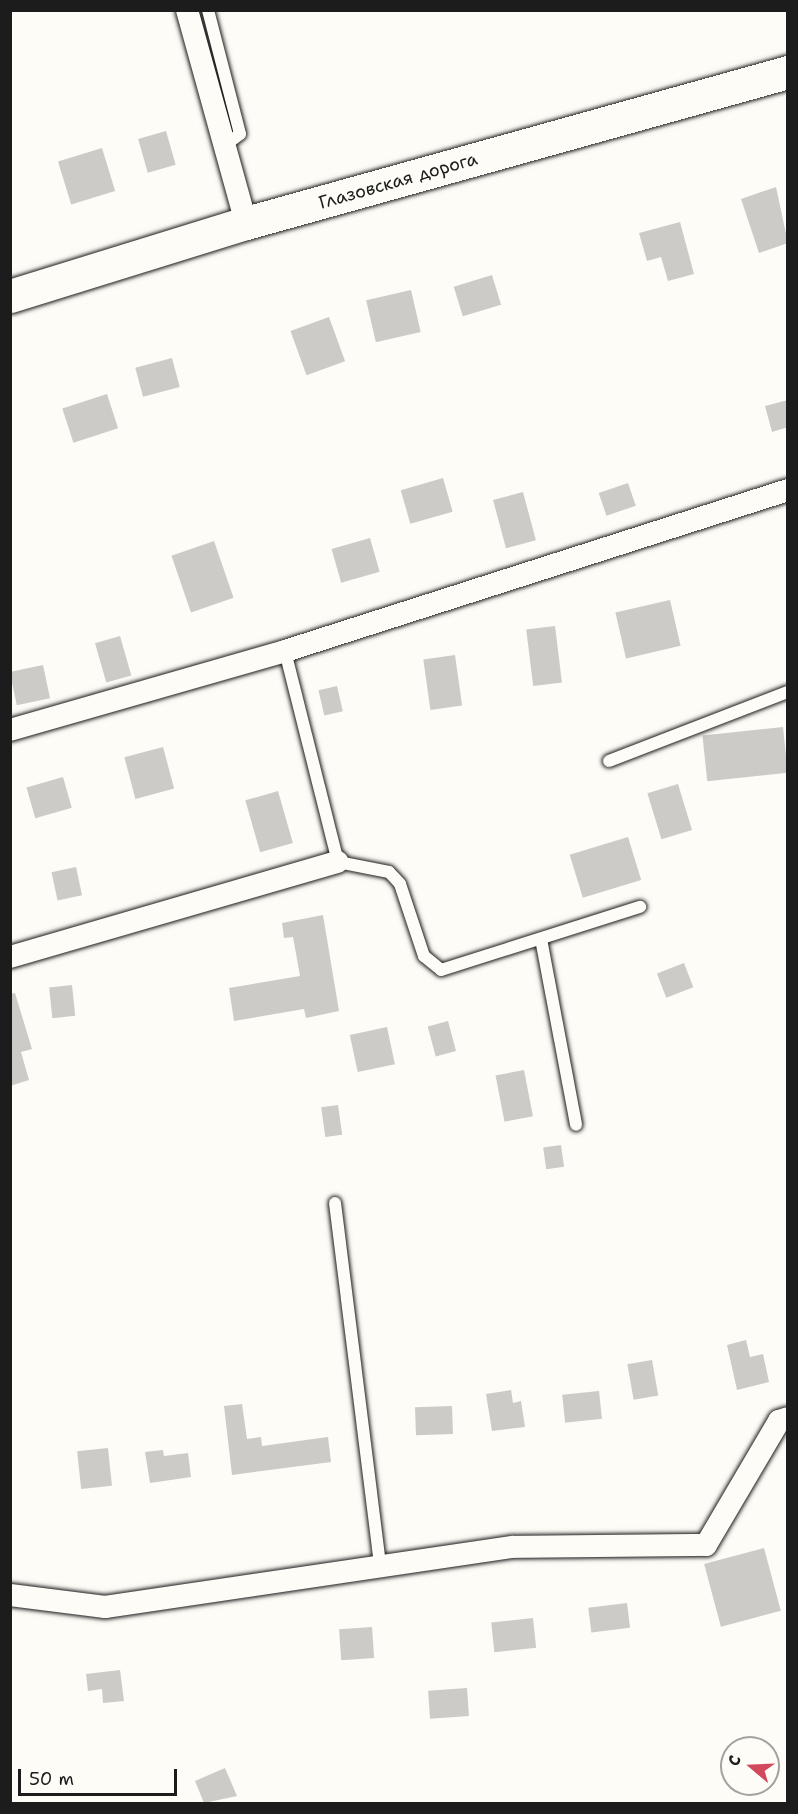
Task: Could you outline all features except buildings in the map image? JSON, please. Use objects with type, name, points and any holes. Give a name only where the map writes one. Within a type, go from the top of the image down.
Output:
[{"type":"street","points":[[187,10],[246,223]]},
{"type":"street","name":"Глазовская дорога","points":[[10,296],[246,223],[788,72]]},
{"type":"street","points":[[10,730],[285,651],[788,490]]},
{"type":"street","points":[[10,957],[338,862]]},
{"type":"street","points":[[10,1595],[105,1607],[513,1547],[706,1545],[779,1421],[788,1418]]},
{"type":"lane","points":[[208,10],[240,134],[224,146]]},
{"type":"lane","points":[[285,651],[338,862],[389,872],[400,884],[424,956],[441,970],[640,907]]},
{"type":"lane","points":[[609,761],[788,692]]},
{"type":"lane","points":[[541,939],[576,1125]]},
{"type":"lane","points":[[335,1203],[380,1566]]}]
